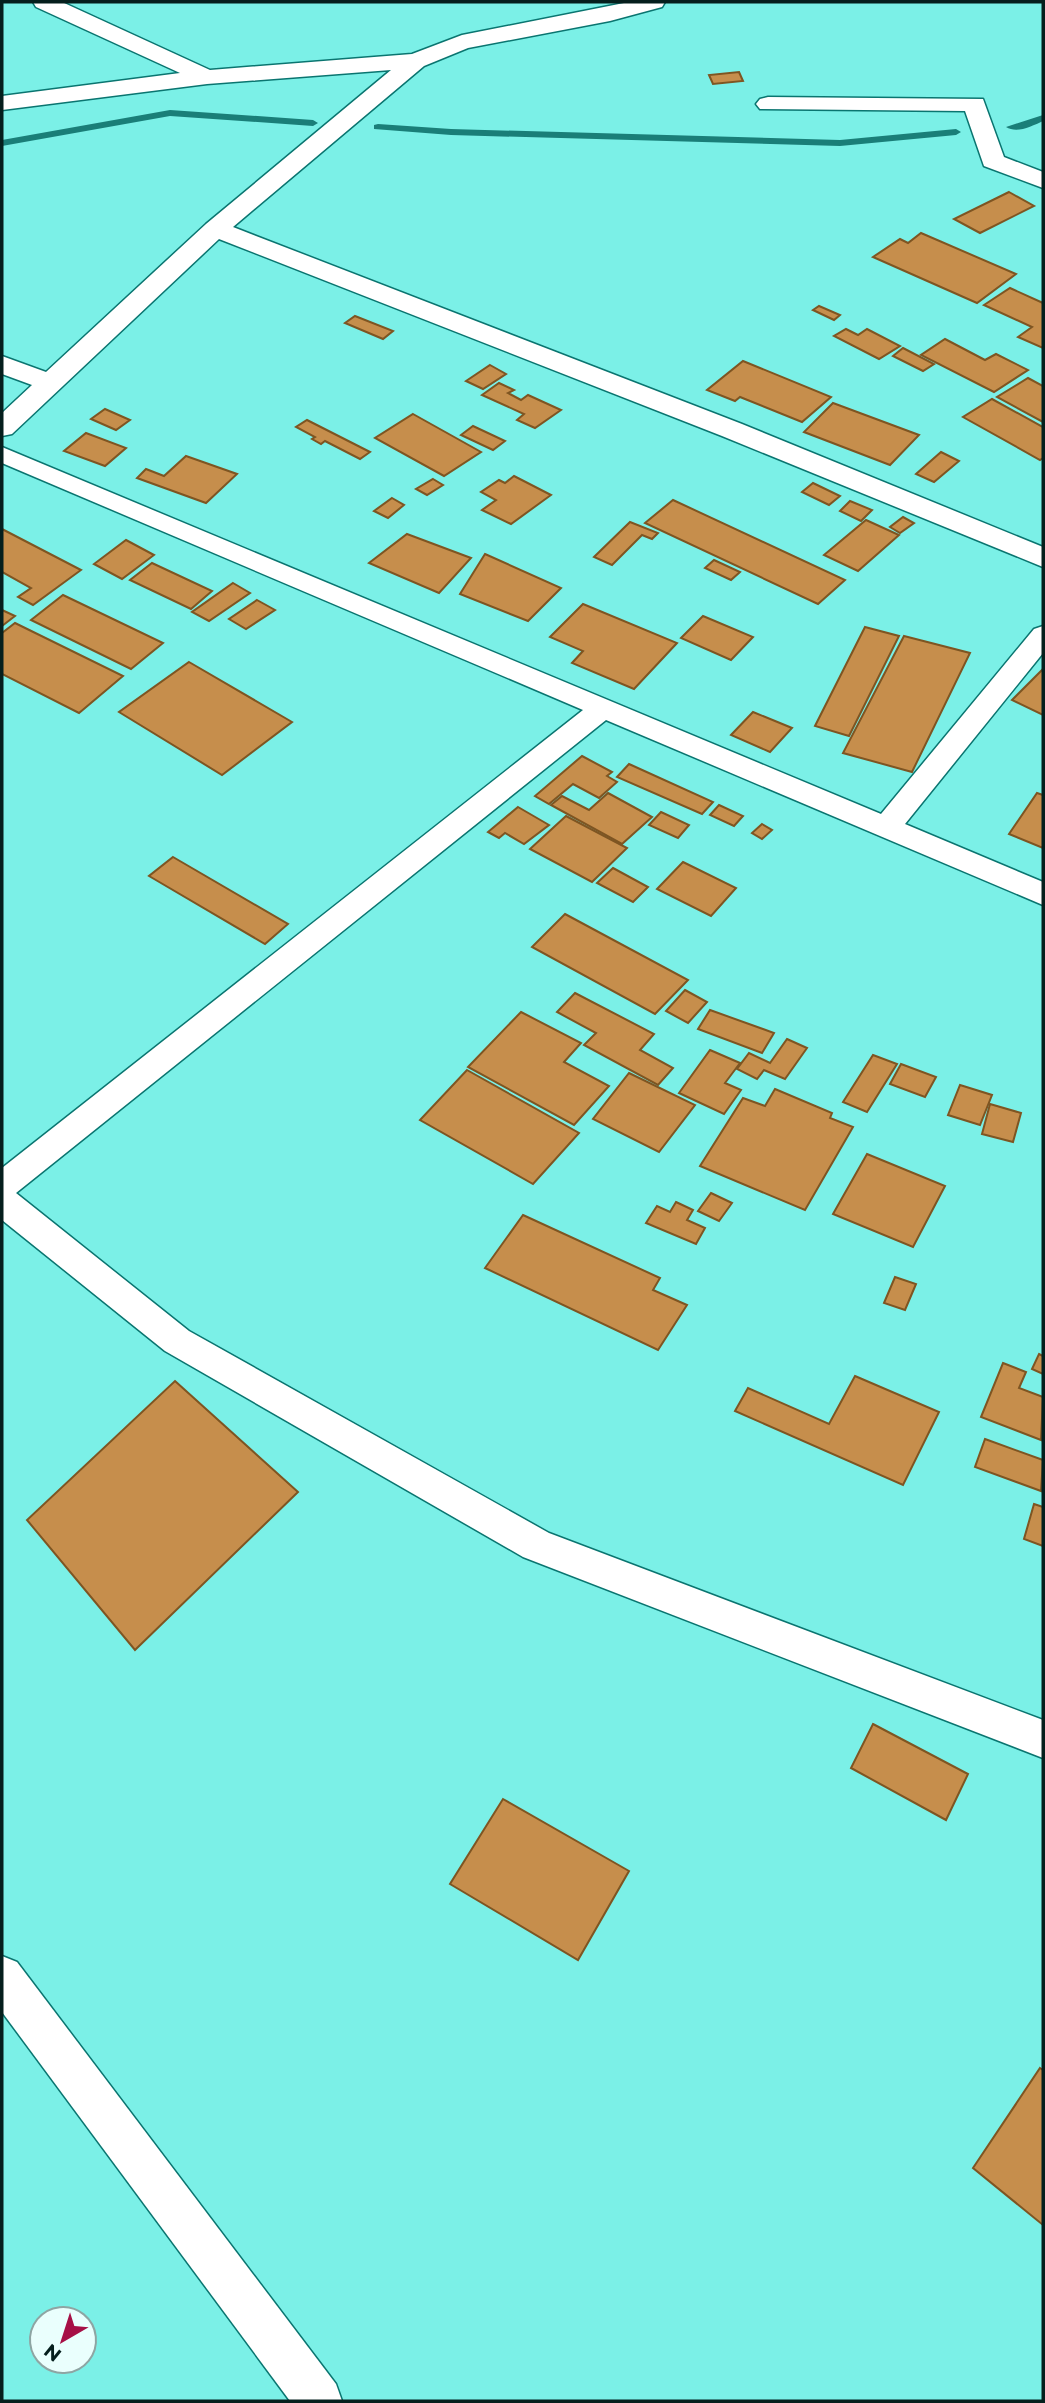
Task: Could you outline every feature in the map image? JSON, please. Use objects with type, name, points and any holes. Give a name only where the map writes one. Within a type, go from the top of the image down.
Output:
[{"type":"street","points":[[44,2],[207,77]]},
{"type":"street","points":[[2,428],[48,382],[215,229],[416,61],[462,42],[610,14],[654,2]]},
{"type":"street","points":[[462,42],[504,10]]},
{"type":"street","points":[[2,103],[207,77],[416,61]]},
{"type":"street","points":[[768,104],[975,104],[993,161],[1043,181]]},
{"type":"street","points":[[215,229],[732,430],[1043,558]]},
{"type":"street","points":[[2,364],[48,382]]},
{"type":"lane","points":[[2,454],[1043,894]]},
{"type":"lane","points":[[886,828],[1043,635]]},
{"type":"lane","points":[[2,1186],[602,709]]},
{"type":"lane","points":[[2,1201],[177,1341],[536,1545],[1043,1739]]},
{"type":"lane","points":[[2,1977],[319,2401]]},
{"type":"building","points":[[739,72],[743,81],[713,84],[709,75]]},
{"type":"building","points":[[1009,192],[1034,206],[980,233],[954,219]]},
{"type":"building","points":[[921,233],[1016,274],[977,303],[873,257],[900,239],[908,243]]},
{"type":"building","points":[[1010,288],[1043,303],[1043,348],[1018,337],[1032,327],[984,305]]},
{"type":"building","points":[[819,306],[840,315],[834,320],[813,310]]},
{"type":"building","points":[[355,316],[393,331],[383,339],[345,323]]},
{"type":"building","points":[[846,329],[858,335],[867,329],[900,346],[879,359],[834,336]]},
{"type":"building","points":[[945,339],[985,360],[996,354],[1028,370],[994,392],[921,355]]},
{"type":"building","points":[[903,348],[934,364],[923,371],[893,356]]},
{"type":"building","points":[[743,361],[831,397],[802,422],[740,397],[735,401],[707,390]]},
{"type":"building","points":[[490,365],[506,374],[483,389],[466,381]]},
{"type":"building","points":[[1028,378],[1043,386],[1043,422],[997,397]]},
{"type":"building","points":[[499,383],[514,390],[508,393],[521,400],[528,395],[561,410],[535,428],[517,420],[524,414],[482,395]]},
{"type":"building","points":[[992,399],[1043,427],[1043,458],[1040,460],[963,417]]},
{"type":"building","points":[[833,403],[919,435],[890,465],[804,432]]},
{"type":"building","points":[[105,409],[130,420],[116,430],[91,419]]},
{"type":"building","points":[[413,414],[481,452],[444,476],[375,438]]},
{"type":"building","points":[[307,420],[370,452],[360,459],[325,441],[321,444],[312,439],[315,437],[296,427]]},
{"type":"building","points":[[473,426],[505,441],[493,450],[461,435]]},
{"type":"building","points":[[86,433],[126,448],[105,466],[64,451]]},
{"type":"building","points":[[941,452],[959,461],[934,482],[916,474]]},
{"type":"building","points":[[186,456],[237,474],[206,503],[137,478],[146,469],[164,476]]},
{"type":"building","points":[[514,476],[551,495],[511,524],[482,510],[496,500],[481,492],[499,480],[505,483]]},
{"type":"building","points":[[433,479],[443,485],[427,495],[416,489]]},
{"type":"building","points":[[813,483],[840,496],[829,505],[802,492]]},
{"type":"building","points":[[392,498],[404,505],[388,518],[374,511]]},
{"type":"building","points":[[673,500],[845,580],[818,604],[645,523]]},
{"type":"building","points":[[850,501],[872,510],[861,521],[840,511]]},
{"type":"building","points":[[903,517],[914,523],[900,533],[890,527]]},
{"type":"building","points":[[866,520],[899,535],[858,571],[824,555]]},
{"type":"building","points":[[630,522],[658,533],[652,539],[642,535],[612,565],[594,557]]},
{"type":"building","points":[[2,529],[81,570],[33,605],[18,597],[31,588],[2,572]]},
{"type":"building","points":[[407,534],[471,558],[439,593],[369,563]]},
{"type":"building","points":[[126,540],[154,555],[122,579],[94,564]]},
{"type":"building","points":[[485,554],[561,588],[528,621],[460,594]]},
{"type":"building","points":[[714,560],[740,572],[731,580],[705,568]]},
{"type":"building","points":[[152,563],[212,591],[191,609],[130,580]]},
{"type":"building","points":[[233,583],[250,593],[209,621],[192,612]]},
{"type":"building","points":[[63,595],[163,643],[131,669],[31,620]]},
{"type":"building","points":[[257,600],[275,610],[246,629],[229,619]]},
{"type":"building","points":[[583,604],[677,643],[634,689],[572,663],[583,651],[550,637]]},
{"type":"building","points":[[2,610],[15,616],[2,626]]},
{"type":"building","points":[[703,616],[753,637],[731,660],[681,638]]},
{"type":"building","points":[[15,623],[123,676],[79,713],[2,674],[2,633]]},
{"type":"building","points":[[865,627],[899,636],[849,736],[815,726]]},
{"type":"building","points":[[904,636],[970,653],[912,772],[843,753]]},
{"type":"building","points":[[189,662],[292,722],[222,775],[119,712]]},
{"type":"building","points":[[1043,669],[1043,715],[1012,700]]},
{"type":"building","points":[[753,712],[792,728],[770,752],[731,735]]},
{"type":"building","points":[[582,756],[612,772],[607,776],[617,782],[599,798],[573,784],[549,804],[535,796]]},
{"type":"building","points":[[629,764],[713,802],[702,814],[617,777]]},
{"type":"building","points":[[608,793],[652,817],[622,844],[551,805],[562,796],[589,810]]},
{"type":"building","points":[[1037,793],[1043,795],[1043,848],[1009,834]]},
{"type":"building","points":[[719,805],[743,816],[734,826],[710,815]]},
{"type":"building","points":[[518,807],[549,825],[524,844],[505,833],[499,838],[488,832]]},
{"type":"building","points":[[661,812],[689,825],[678,838],[649,825]]},
{"type":"building","points":[[566,816],[627,848],[592,882],[530,849]]},
{"type":"building","points":[[762,824],[772,830],[762,839],[752,833]]},
{"type":"building","points":[[173,857],[288,924],[265,944],[149,876]]},
{"type":"building","points":[[683,862],[736,888],[711,916],[657,889]]},
{"type":"building","points":[[613,868],[648,887],[633,902],[597,883]]},
{"type":"building","points":[[565,914],[688,980],[655,1014],[532,947]]},
{"type":"building","points":[[685,990],[707,1002],[688,1023],[666,1011]]},
{"type":"building","points":[[575,993],[654,1034],[640,1050],[673,1068],[658,1085],[584,1045],[596,1033],[557,1012]]},
{"type":"building","points":[[710,1010],[774,1033],[762,1053],[698,1029]]},
{"type":"building","points":[[521,1012],[581,1043],[564,1062],[609,1086],[574,1125],[468,1067]]},
{"type":"building","points":[[787,1039],[807,1048],[785,1079],[764,1070],[757,1079],[737,1069],[749,1053],[770,1063]]},
{"type":"building","points":[[710,1050],[740,1063],[725,1083],[741,1090],[724,1114],[679,1093]]},
{"type":"building","points":[[873,1055],[897,1064],[867,1112],[843,1102]]},
{"type":"building","points":[[901,1064],[936,1077],[925,1097],[890,1084]]},
{"type":"building","points":[[467,1070],[579,1133],[533,1184],[420,1120]]},
{"type":"building","points":[[629,1073],[695,1105],[659,1152],[593,1119]]},
{"type":"building","points":[[960,1085],[992,1095],[980,1125],[948,1115]]},
{"type":"building","points":[[775,1089],[832,1113],[830,1118],[853,1127],[805,1210],[700,1166],[743,1098],[765,1106]]},
{"type":"building","points":[[990,1104],[1021,1113],[1013,1142],[982,1134]]},
{"type":"building","points":[[867,1154],[945,1186],[913,1247],[833,1214]]},
{"type":"building","points":[[711,1193],[732,1203],[719,1221],[698,1211]]},
{"type":"building","points":[[676,1202],[693,1210],[687,1220],[705,1228],[696,1244],[646,1223],[657,1206],[670,1212]]},
{"type":"building","points":[[523,1215],[660,1278],[653,1290],[687,1305],[658,1350],[485,1268]]},
{"type":"building","points":[[895,1277],[916,1284],[905,1310],[884,1303]]},
{"type":"building","points":[[1039,1354],[1043,1356],[1043,1374],[1032,1369]]},
{"type":"building","points":[[1003,1363],[1026,1372],[1019,1388],[1043,1397],[1041,1440],[981,1417]]},
{"type":"building","points":[[855,1376],[939,1412],[903,1485],[735,1411],[748,1388],[829,1424]]},
{"type":"building","points":[[175,1381],[298,1492],[135,1650],[27,1520]]},
{"type":"building","points":[[985,1439],[1043,1460],[1041,1491],[975,1467]]},
{"type":"building","points":[[1034,1504],[1043,1507],[1043,1546],[1024,1539]]},
{"type":"building","points":[[873,1724],[968,1774],[946,1820],[851,1768]]},
{"type":"building","points":[[503,1799],[629,1871],[578,1960],[450,1884]]},
{"type":"building","points":[[1040,2068],[1043,2070],[1043,2225],[973,2168]]},
{"type":"waterway","points":[[2,143],[170,113],[313,123]]},
{"type":"waterway","points":[[1011,127],[1023,126],[1043,118]]},
{"type":"waterway","points":[[378,127],[451,132],[840,143],[956,132]]}]
